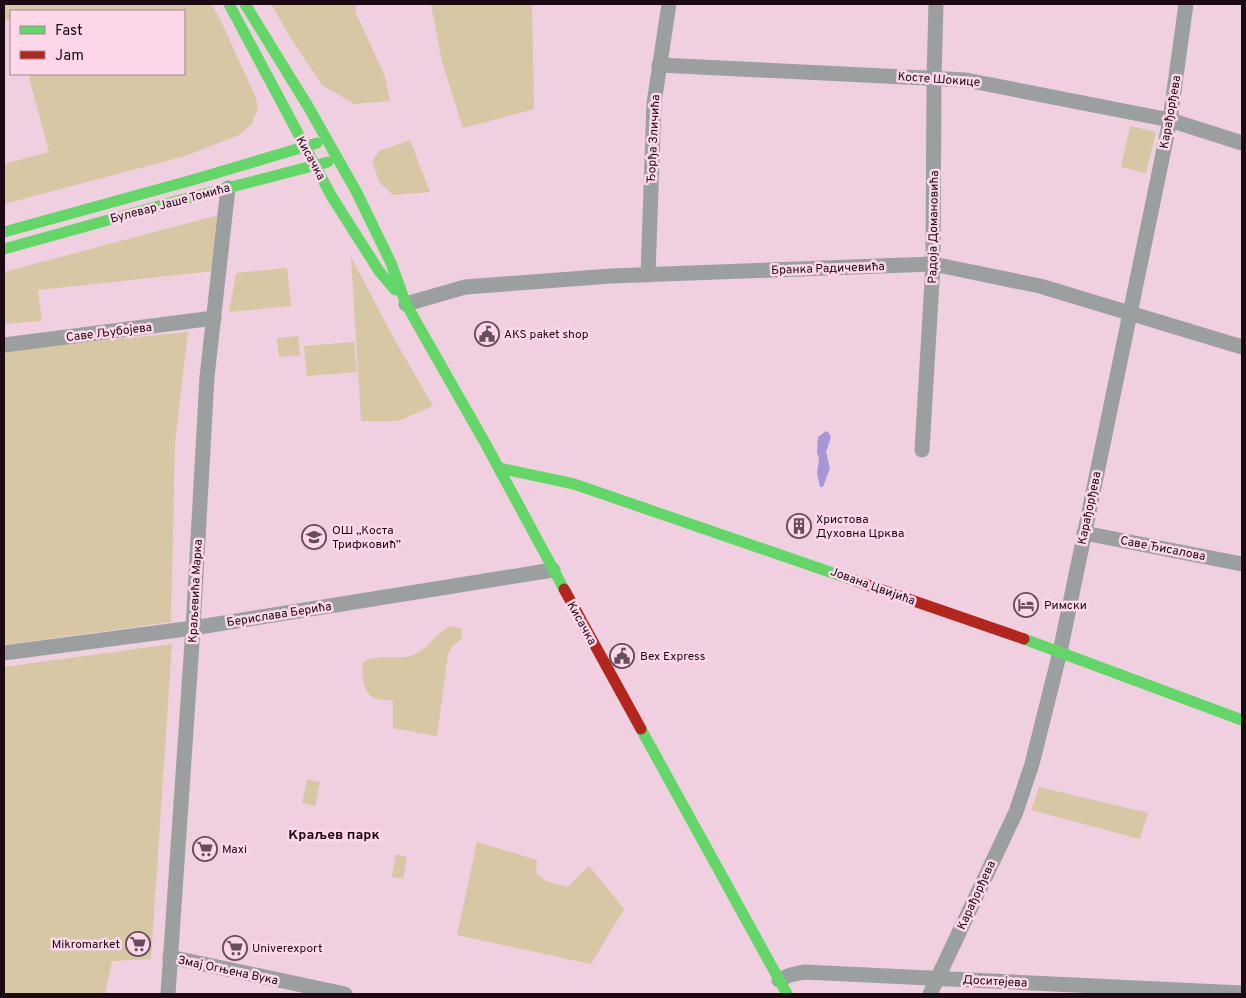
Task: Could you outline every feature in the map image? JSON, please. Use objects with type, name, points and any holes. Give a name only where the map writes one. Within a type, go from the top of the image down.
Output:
[{"type":"street","name":"Кисачка","points":[[229,4],[314,165],[360,243],[379,271],[406,304]]},
{"type":"street","name":"Кисачка","points":[[245,4],[275,51],[356,191],[391,263],[406,304],[499,468],[553,570],[787,994]]},
{"type":"street","name":"Ђорђа Зличића","points":[[648,275],[654,103],[669,4]]},
{"type":"street","name":"Радоја Домановића","points":[[922,450],[933,264],[936,4]]},
{"type":"street","name":"Карађорђева","points":[[930,994],[1016,812],[1032,764],[1060,652],[1170,120],[1186,4]]},
{"type":"street","name":"Косте Шокице","points":[[659,65],[934,78],[979,82],[1170,120],[1242,143]]},
{"type":"street","name":"Булевар Јаше Томића","points":[[4,232],[196,179],[327,140]]},
{"type":"street","name":"Булевар Јаше Томића","points":[[4,249],[338,159]]},
{"type":"street","name":"Краљевића Марка","points":[[168,994],[208,377],[228,188]]},
{"type":"street","name":"Бранка Радичевића","points":[[406,304],[465,287],[648,275],[933,264],[1040,286],[1242,348]]},
{"type":"street","name":"Саве Љубојева","points":[[4,345],[214,318]]},
{"type":"street","name":"Јована Цвијића","points":[[499,468],[596,490],[1060,652],[1242,720]]},
{"type":"street","name":"Саве Ђисалова","points":[[1084,533],[1242,564]]},
{"type":"street","name":"Берислава Берића","points":[[4,653],[193,628],[553,570]]},
{"type":"street","name":"Змај Огњена Вука","points":[[170,957],[345,994]]},
{"type":"street","name":"Доситејева","points":[[780,980],[790,975],[804,972],[1242,993]]},
{"type":"shaded area","points":[[4,4],[211,4],[220,19],[256,98],[258,108],[251,125],[239,135],[185,156],[4,204],[4,164],[49,152],[28,75],[185,75],[185,10],[10,10],[10,19],[4,21]]},
{"type":"shaded area","points":[[271,4],[356,4],[356,13],[385,77],[390,101],[354,104],[322,85],[290,37]]},
{"type":"shaded area","points":[[431,4],[532,4],[534,109],[463,128],[442,62]]},
{"type":"shaded area","points":[[1130,126],[1156,132],[1146,173],[1121,167]]},
{"type":"shaded area","points":[[410,140],[430,192],[393,195],[380,183],[372,162],[379,151]]},
{"type":"shaded area","points":[[222,214],[214,271],[38,290],[42,321],[4,324],[4,272]]},
{"type":"shaded area","points":[[351,257],[392,335],[433,406],[398,421],[361,421]]},
{"type":"shaded area","points":[[287,268],[291,306],[229,312],[236,273]]},
{"type":"shaded area","points":[[188,332],[175,442],[171,622],[4,645],[4,350]]},
{"type":"shaded area","points":[[298,336],[300,355],[279,357],[277,338]]},
{"type":"shaded area","points":[[354,342],[357,372],[307,376],[304,346]]},
{"type":"shaded area","points":[[826,431],[831,437],[826,452],[830,468],[823,487],[820,487],[817,473],[819,458],[817,453],[818,437]]},
{"type":"shaded area","points":[[451,626],[462,629],[462,638],[452,647],[448,654],[437,736],[393,728],[393,701],[376,699],[368,693],[363,678],[363,662],[382,657],[407,657],[413,655],[424,649],[441,632]]},
{"type":"shaded area","points":[[172,644],[151,959],[112,961],[105,994],[4,994],[4,667]]},
{"type":"shaded area","points":[[307,779],[320,782],[315,806],[302,803]]},
{"type":"shaded area","points":[[1039,787],[1148,813],[1140,839],[1031,810]]},
{"type":"shaded area","points":[[477,842],[537,860],[536,873],[546,881],[568,887],[589,866],[624,909],[591,964],[457,935]]},
{"type":"shaded area","points":[[396,854],[407,857],[403,879],[392,877]]},
{"type":"traffic: fast","points":[[229,4],[332,197],[379,271],[395,290]]},
{"type":"traffic: fast","points":[[245,4],[309,108],[356,191],[391,263],[406,304],[484,441],[564,589]]},
{"type":"traffic: fast","points":[[4,232],[196,179],[317,143]]},
{"type":"traffic: fast","points":[[4,249],[173,202],[328,162]]},
{"type":"traffic: fast","points":[[499,468],[574,484],[856,581]]},
{"type":"traffic: fast","points":[[1024,639],[1242,720]]},
{"type":"traffic: fast","points":[[641,729],[787,994]]},
{"type":"traffic: jam","points":[[856,581],[1024,639]]},
{"type":"traffic: jam","points":[[564,589],[641,729]]},
{"type":"place","name":"AKS paket shop","points":[[487,334]]},
{"type":"place","name":"Христова Духовна Црква","points":[[799,526]]},
{"type":"place","name":"ОШ „Коста Трифковић”","points":[[314,537]]},
{"type":"place","name":"Римски","points":[[1026,605]]},
{"type":"place","name":"Bex Express","points":[[622,656]]},
{"type":"place","name":"Maxi","points":[[205,849]]},
{"type":"place","name":"Mikromarket","points":[[138,944]]},
{"type":"place","name":"Univerexport","points":[[235,948]]},
{"type":"district","name":"Краљев парк","points":[[334,834]]}]
